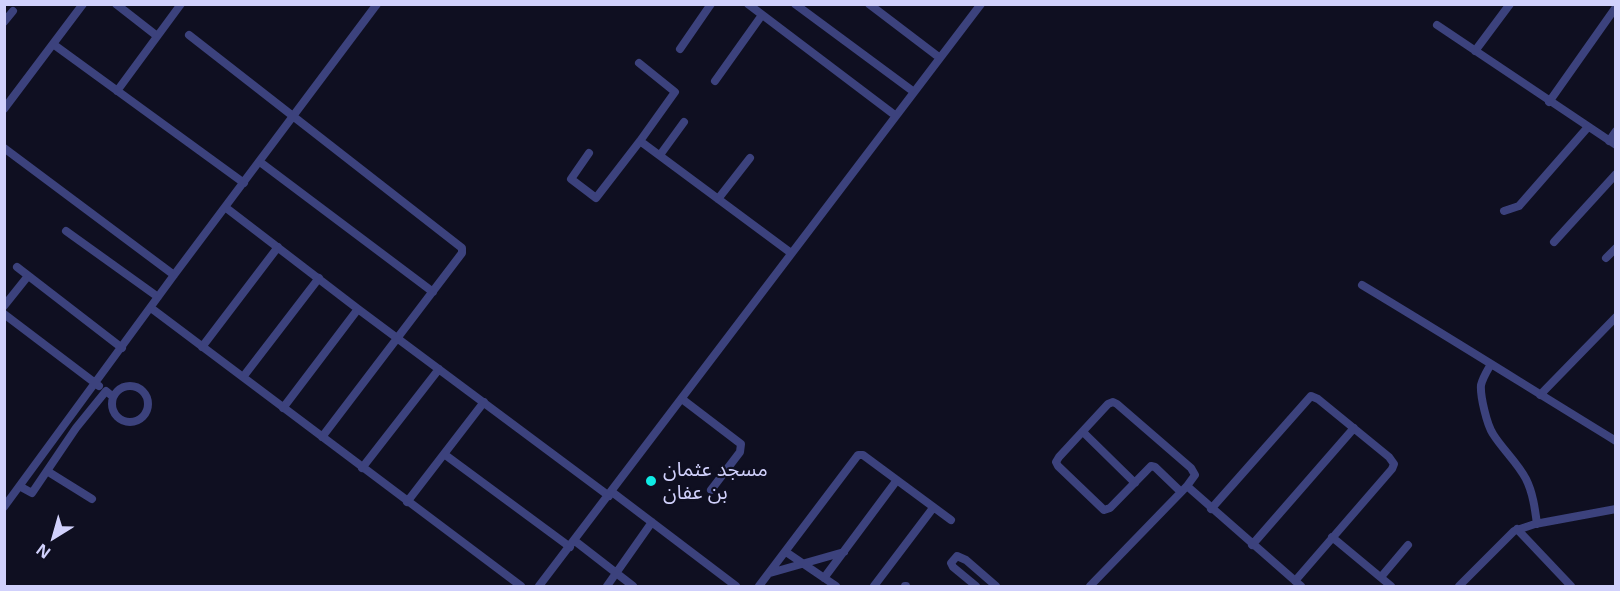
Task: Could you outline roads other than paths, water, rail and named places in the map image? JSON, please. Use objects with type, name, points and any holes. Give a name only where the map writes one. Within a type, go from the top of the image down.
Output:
[{"type":"street","points":[[4,109],[83,4]]},
{"type":"street","points":[[116,4],[157,36]]},
{"type":"street","points":[[117,91],[181,4]]},
{"type":"street","points":[[4,507],[377,4]]},
{"type":"street","points":[[680,49],[711,4]]},
{"type":"street","points":[[748,4],[896,116]]},
{"type":"street","points":[[795,4],[914,92]]},
{"type":"street","points":[[869,4],[940,58]]},
{"type":"street","points":[[1475,51],[1510,4]]},
{"type":"street","points":[[540,586],[940,58],[976,6]]},
{"type":"street","points":[[1549,102],[1616,7]]},
{"type":"street","points":[[4,22],[13,10]]},
{"type":"street","points":[[715,81],[762,15]]},
{"type":"street","points":[[1437,25],[1612,143],[1616,131]]},
{"type":"street","points":[[189,35],[462,248],[462,253],[322,437]]},
{"type":"street","points":[[53,44],[244,183]]},
{"type":"street","points":[[590,153],[572,180],[596,198],[675,92],[639,63]]},
{"type":"street","points":[[660,155],[684,122]]},
{"type":"street","points":[[1504,211],[1519,206],[1588,127]]},
{"type":"street","points":[[640,141],[791,253]]},
{"type":"street","points":[[4,148],[174,275]]},
{"type":"street","points":[[718,199],[750,158]]},
{"type":"street","points":[[260,162],[433,292]]},
{"type":"street","points":[[1554,242],[1616,174]]},
{"type":"street","points":[[225,207],[397,338],[610,494],[652,522],[736,586]]},
{"type":"street","points":[[66,231],[158,297]]},
{"type":"street","points":[[202,347],[278,247]]},
{"type":"street","points":[[1606,258],[1616,248]]},
{"type":"street","points":[[17,267],[122,348]]},
{"type":"street","points":[[4,306],[28,276]]},
{"type":"street","points":[[243,377],[319,279]]},
{"type":"street","points":[[1362,285],[1616,441]]},
{"type":"street","points":[[150,308],[521,586]]},
{"type":"street","points":[[283,408],[358,309]]},
{"type":"street","points":[[4,314],[109,394],[111,409],[118,419],[129,423],[141,420],[149,405],[146,395],[128,386],[109,394],[76,428],[32,493],[21,487]]},
{"type":"street","points":[[1540,395],[1616,317]]},
{"type":"street","points":[[1491,364],[1481,387],[1490,425],[1493,434],[1511,456],[1526,480],[1533,498],[1537,524]]},
{"type":"street","points":[[362,468],[439,369]]},
{"type":"street","points":[[1090,586],[1184,489],[1195,477],[1194,471],[1116,403],[1108,405],[1056,462],[1100,508],[1105,511],[1150,467],[1154,466],[1184,489],[1211,509],[1298,584],[1332,537],[1394,465],[1389,457],[1314,396],[1310,397],[1211,509]]},
{"type":"street","points":[[681,399],[741,444],[740,452],[711,490]]},
{"type":"street","points":[[407,502],[484,402]]},
{"type":"street","points":[[1252,545],[1354,428]]},
{"type":"street","points":[[1083,432],[1135,483]]},
{"type":"street","points":[[444,454],[633,586]]},
{"type":"street","points":[[759,586],[858,455],[863,455],[951,520]]},
{"type":"street","points":[[47,471],[92,499]]},
{"type":"street","points":[[824,578],[897,480]]},
{"type":"street","points":[[874,586],[933,508]]},
{"type":"street","points":[[1459,586],[1508,535],[1517,529],[1616,509]]},
{"type":"street","points":[[607,586],[652,522]]},
{"type":"street","points":[[1517,529],[1571,586]]},
{"type":"street","points":[[1332,537],[1391,586]]},
{"type":"street","points":[[1381,577],[1408,545]]},
{"type":"street","points":[[786,552],[837,586]]},
{"type":"street","points":[[770,573],[844,552]]},
{"type":"street","points":[[976,586],[953,567],[951,563],[957,556],[966,560],[996,586]]},
{"type":"place","name":"مسجد عثمان بن عفان","points":[[651,481]]}]
